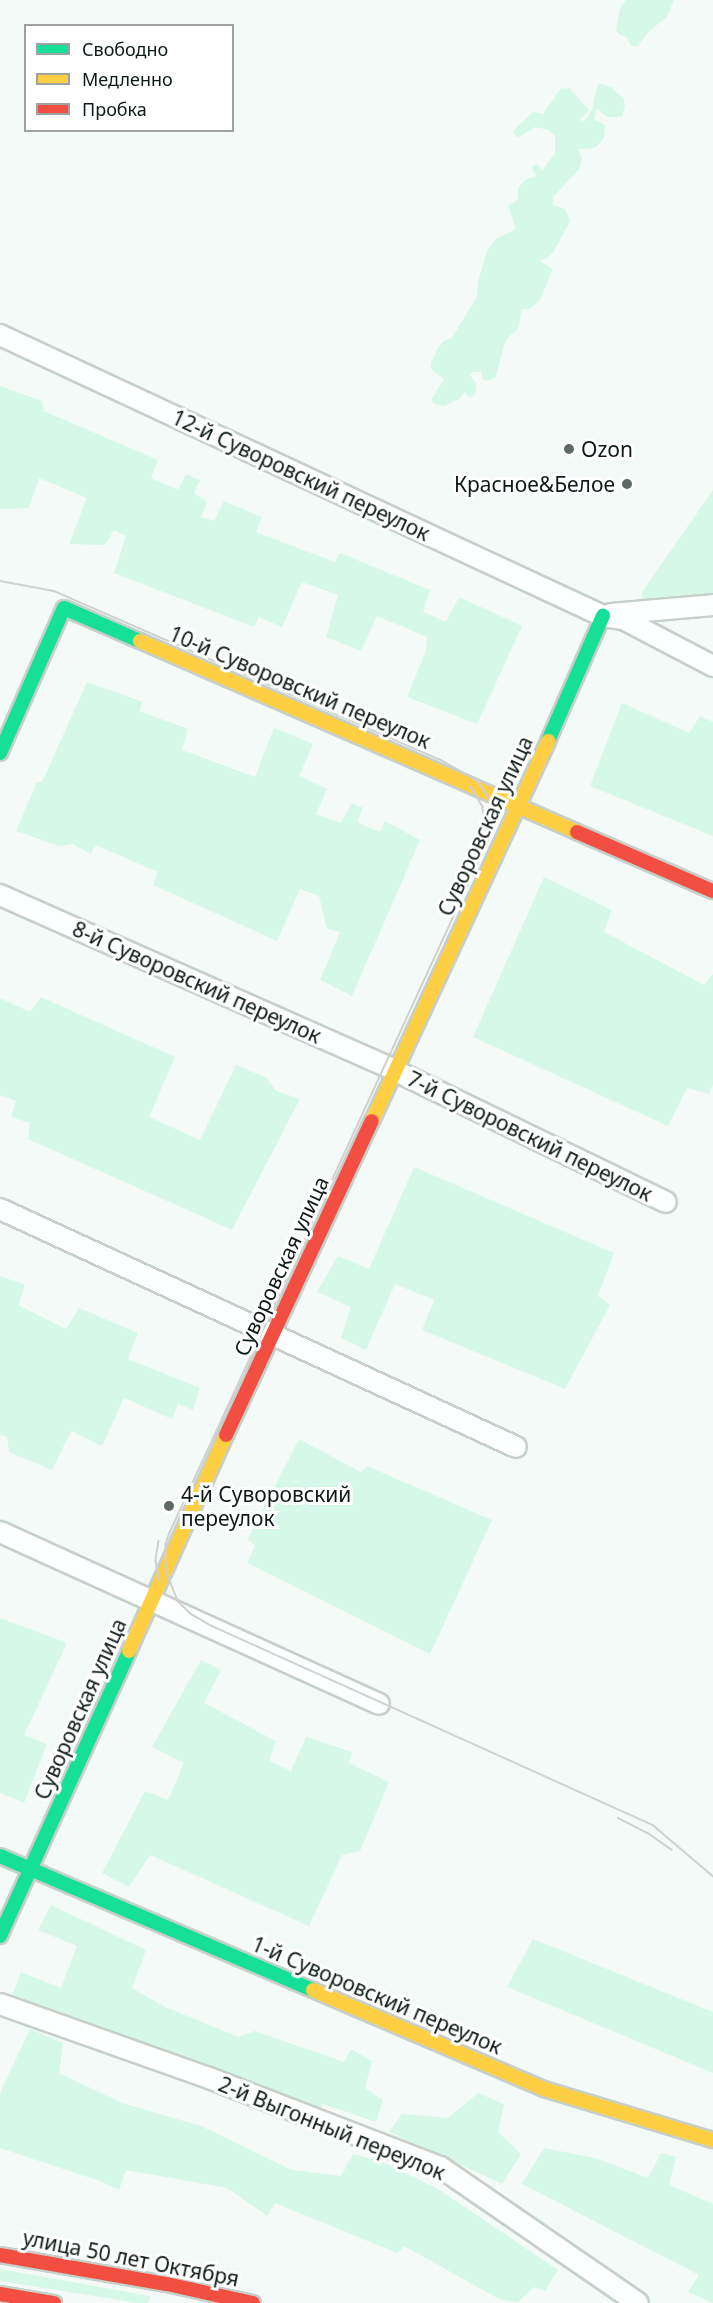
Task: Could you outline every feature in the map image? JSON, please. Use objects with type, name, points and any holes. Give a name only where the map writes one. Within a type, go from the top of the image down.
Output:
[{"type":"street","name":"12-й Суворовский переулок","points":[[0,335],[603,616],[623,619],[713,666]]},
{"type":"street","points":[[603,616],[627,611],[713,605]]},
{"type":"street","name":"10-й Суворовский переулок","points":[[0,753],[64,608],[520,804],[713,891]]},
{"type":"street","name":"Суворовская улица","points":[[0,1936],[271,1336],[520,804],[603,616]]},
{"type":"street","name":"8-й Суворовский переулок","points":[[0,895],[394,1070]]},
{"type":"street","name":"7-й Суворовский переулок","points":[[394,1070],[666,1202]]},
{"type":"street","points":[[0,1209],[516,1448]]},
{"type":"street","points":[[0,1533],[379,1704]]},
{"type":"street","name":"1-й Суворовский переулок","points":[[0,1856],[544,2090],[713,2140]]},
{"type":"street","name":"2-й Выгонный переулок","points":[[0,2004],[208,2078],[440,2167],[638,2303]]},
{"type":"street","name":"улица 50 лет Октября","points":[[0,2255],[167,2284],[253,2303]]},
{"type":"street","points":[[161,2303],[167,2284]]},
{"type":"street","points":[[0,2294],[54,2303]]},
{"type":"green space","points":[[626,0],[674,0],[666,18],[649,31],[638,46],[631,46],[627,37],[616,31],[620,8]]},
{"type":"green space","points":[[598,83],[611,87],[624,99],[625,108],[622,116],[618,117],[607,117],[597,109],[594,119],[605,125],[604,138],[595,148],[578,149],[582,159],[579,169],[553,197],[553,205],[565,209],[570,221],[553,253],[546,259],[540,259],[553,269],[540,300],[530,309],[522,309],[518,329],[509,336],[504,345],[496,377],[489,381],[483,380],[481,372],[473,372],[470,375],[476,384],[476,393],[472,397],[467,396],[465,392],[459,399],[444,406],[435,404],[431,400],[444,379],[431,369],[431,363],[439,346],[445,340],[451,339],[477,297],[478,281],[488,249],[497,238],[516,229],[508,206],[518,199],[518,188],[525,180],[536,176],[532,167],[537,164],[543,170],[555,153],[555,136],[549,130],[535,127],[517,138],[513,131],[533,112],[543,114],[561,88],[570,89],[589,110],[580,120],[584,122],[592,109]]},
{"type":"green space","points":[[0,386],[42,401],[44,411],[158,460],[151,478],[178,490],[186,474],[200,480],[194,493],[207,502],[201,517],[214,521],[224,501],[262,517],[256,532],[335,562],[340,553],[430,590],[423,612],[446,622],[459,597],[522,626],[477,724],[407,697],[426,651],[427,637],[377,616],[361,651],[326,637],[338,595],[302,582],[282,627],[259,617],[254,627],[114,573],[126,536],[114,530],[105,545],[69,544],[87,498],[39,478],[29,508],[0,509]]},
{"type":"green space","points":[[713,490],[713,596],[642,599],[642,592]]},
{"type":"green space","points":[[87,682],[143,702],[139,711],[188,729],[182,750],[255,777],[274,728],[313,744],[299,776],[327,789],[316,814],[341,823],[352,803],[363,808],[357,822],[380,832],[385,821],[420,840],[352,996],[320,980],[340,932],[327,929],[319,896],[300,889],[277,941],[153,885],[158,872],[95,845],[91,854],[72,844],[59,846],[16,831],[37,782],[42,782]]},
{"type":"green space","points":[[622,703],[689,733],[700,716],[713,722],[713,836],[590,786]]},
{"type":"green space","points":[[544,877],[612,910],[604,932],[704,985],[713,974],[713,1084],[709,1094],[687,1088],[668,1126],[473,1037]]},
{"type":"green space","points":[[41,997],[175,1057],[149,1117],[200,1140],[236,1065],[267,1078],[276,1091],[300,1099],[232,1230],[28,1139],[30,1123],[11,1117],[16,1101],[0,1095],[0,998],[30,1012]]},
{"type":"green space","points":[[414,1167],[614,1253],[598,1296],[610,1305],[565,1389],[422,1330],[434,1300],[395,1284],[366,1350],[341,1338],[351,1307],[317,1292],[338,1256],[369,1269]]},
{"type":"green space","points":[[0,1276],[25,1285],[18,1305],[66,1329],[79,1308],[138,1333],[128,1359],[200,1388],[193,1410],[178,1404],[172,1419],[124,1398],[102,1446],[71,1431],[52,1470],[9,1452],[7,1437],[0,1434]]},
{"type":"green space","points":[[299,1439],[361,1472],[367,1466],[492,1520],[430,1654],[247,1563],[255,1546],[248,1539]]},
{"type":"green space","points":[[0,1618],[67,1643],[24,1735],[47,1744],[24,1803],[0,1793]]},
{"type":"green space","points":[[201,1660],[221,1670],[204,1703],[276,1741],[269,1761],[291,1771],[306,1737],[352,1752],[349,1763],[389,1782],[360,1851],[342,1855],[309,1926],[150,1855],[129,1887],[102,1873],[145,1791],[168,1800],[184,1763],[152,1747]]},
{"type":"green space","points":[[51,1905],[146,1950],[132,1988],[165,2007],[239,2037],[255,2031],[344,2062],[351,2049],[372,2061],[365,2088],[383,2100],[376,2122],[323,2104],[316,2113],[11,1998],[21,1972],[61,1988],[77,1946],[38,1930]]},
{"type":"green space","points":[[533,1939],[713,2012],[713,2073],[507,1987]]},
{"type":"green space","points":[[30,2029],[63,2043],[59,2073],[122,2103],[201,2126],[292,2170],[341,2176],[353,2154],[380,2161],[438,2189],[558,2270],[545,2291],[534,2287],[518,2302],[499,2299],[404,2246],[397,2253],[275,2203],[267,2216],[227,2188],[126,2170],[119,2190],[100,2181],[0,2148],[0,2093]]},
{"type":"green space","points":[[478,2093],[504,2104],[498,2132],[521,2154],[502,2184],[389,2132],[402,2114],[448,2118]]},
{"type":"green space","points":[[544,2148],[595,2158],[648,2178],[661,2153],[676,2157],[669,2185],[713,2204],[713,2303],[688,2292],[699,2275],[522,2184]]},
{"type":"green space","points":[[0,2269],[150,2296],[150,2300],[148,2303],[138,2303],[0,2281]]},
{"type":"tram line","points":[[0,581],[54,591],[439,759],[478,781],[491,801],[494,815],[489,839],[474,873],[170,1533],[166,1544],[166,1571],[178,1601],[191,1614],[212,1626],[653,1825],[713,1876]]},
{"type":"tram line","points":[[471,787],[483,807],[484,822],[477,845]]},
{"type":"tram line","points":[[159,1541],[156,1561],[160,1582]]},
{"type":"tram line","points":[[618,1818],[648,1833],[672,1850]]},
{"type":"traffic: fast","points":[[0,753],[64,608],[140,641]]},
{"type":"traffic: fast","points":[[548,741],[603,616]]},
{"type":"traffic: fast","points":[[0,1936],[129,1651]]},
{"type":"traffic: fast","points":[[0,1856],[313,1990]]},
{"type":"traffic: slow","points":[[140,641],[577,832]]},
{"type":"traffic: slow","points":[[372,1121],[548,741]]},
{"type":"traffic: slow","points":[[129,1651],[226,1435]]},
{"type":"traffic: slow","points":[[313,1990],[544,2089],[713,2140]]},
{"type":"traffic: jam","points":[[577,832],[713,891]]},
{"type":"traffic: jam","points":[[226,1435],[372,1121]]},
{"type":"traffic: jam","points":[[0,2255],[167,2284],[253,2303]]},
{"type":"traffic: jam","points":[[0,2294],[54,2303]]},
{"type":"place","name":"Ozon","points":[[569,449]]},
{"type":"place","name":"Красное&Белое","points":[[627,484]]},
{"type":"place","name":"4-й Суворовский переулок","points":[[169,1506]]}]
